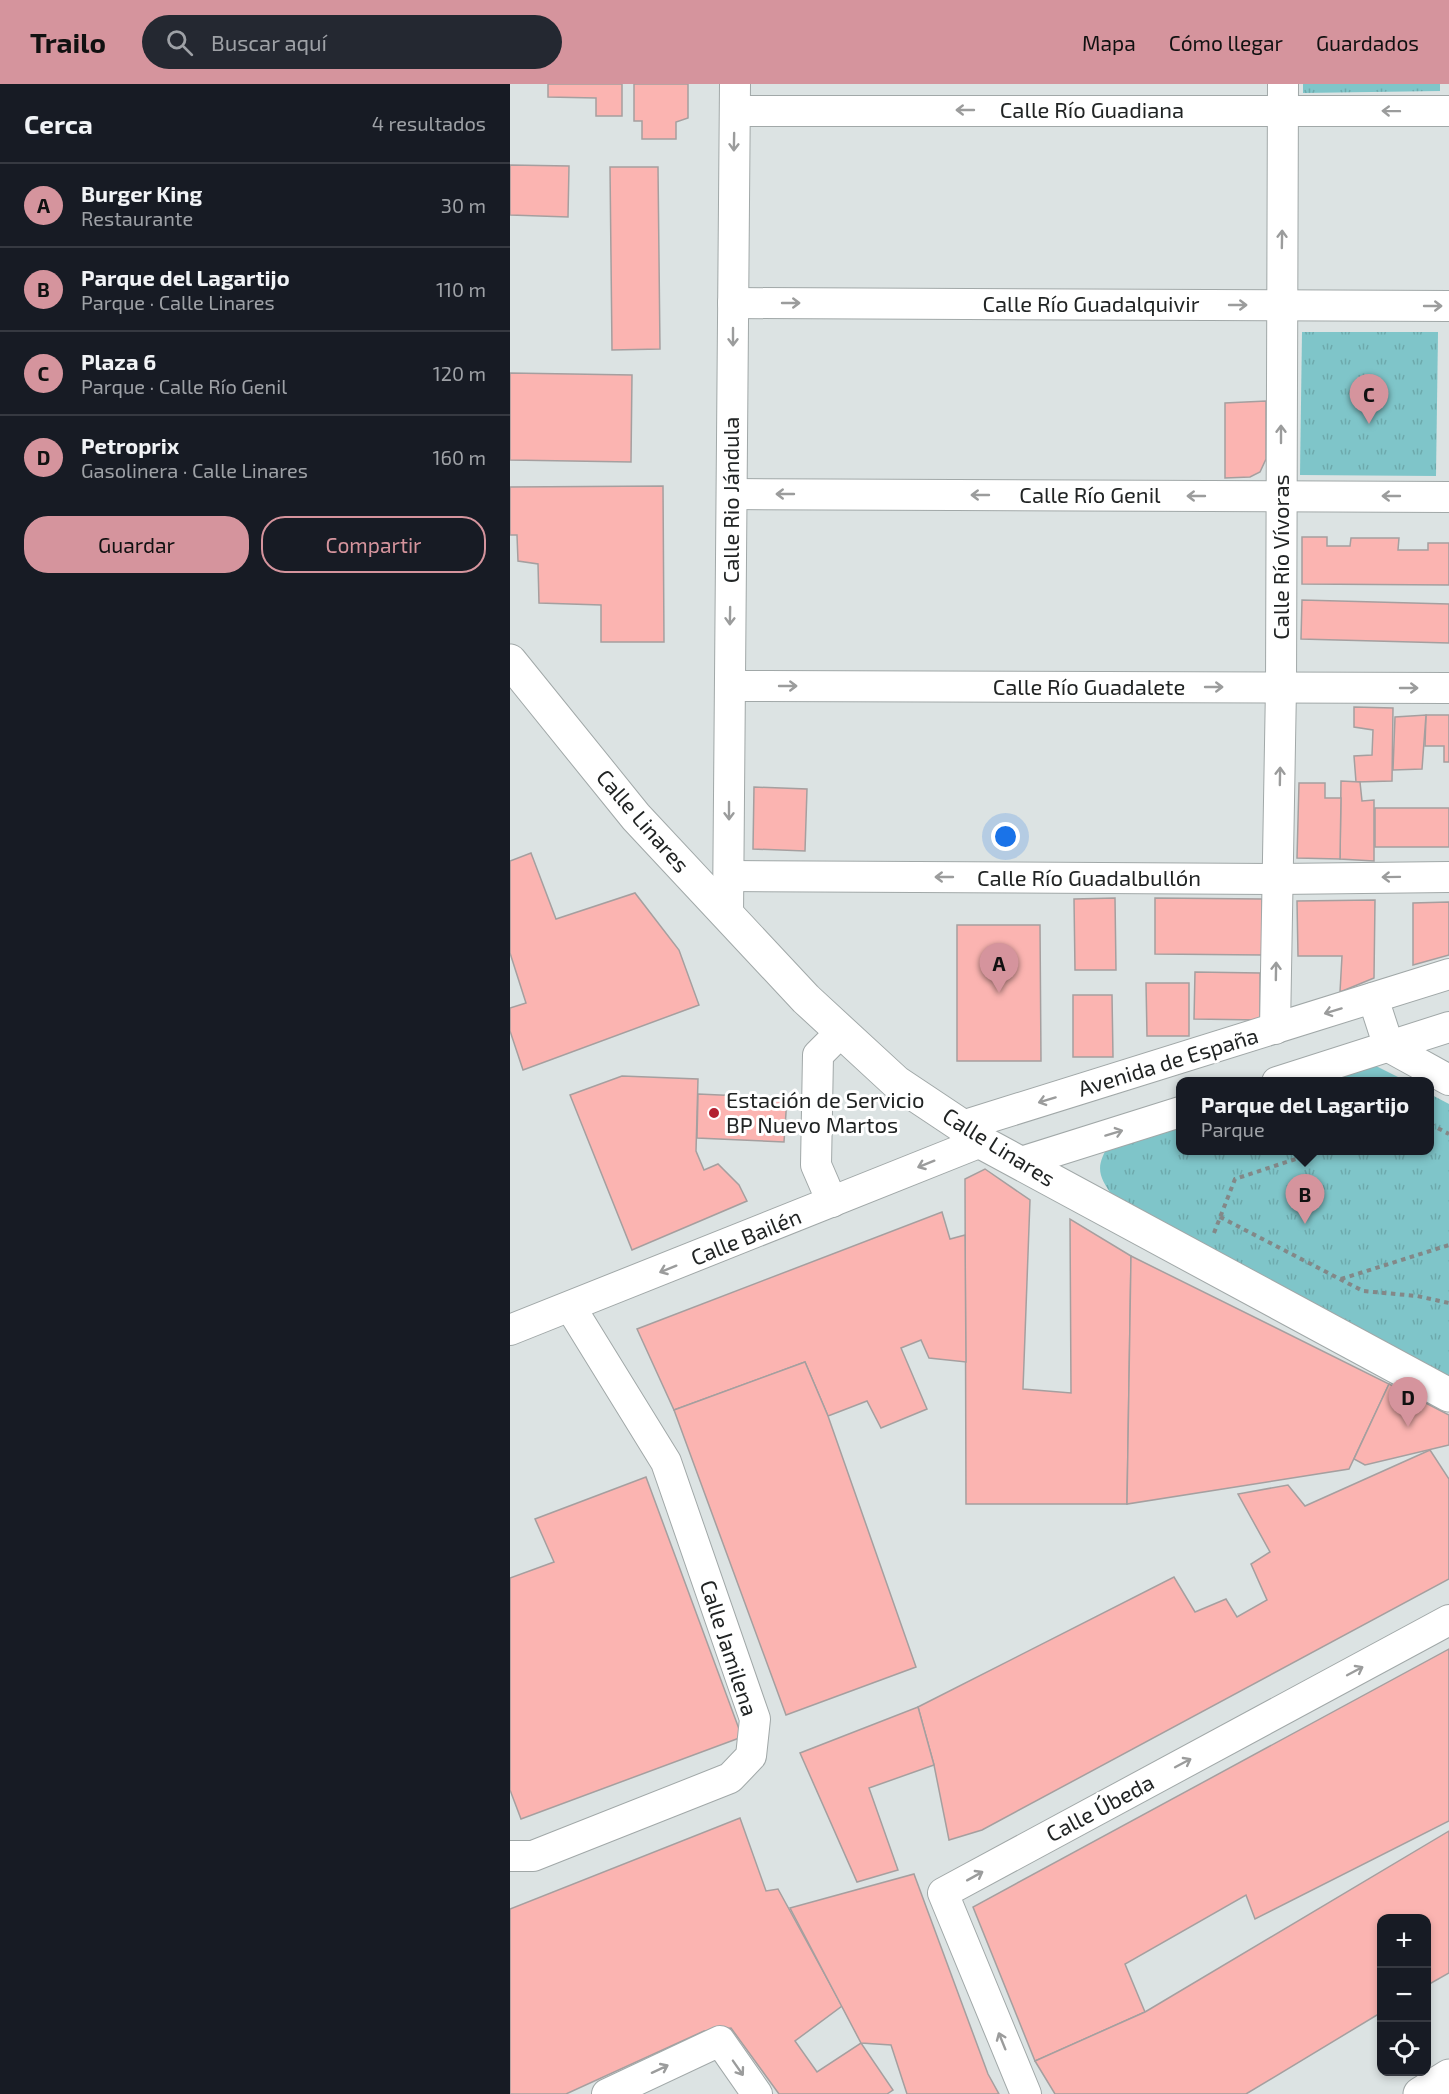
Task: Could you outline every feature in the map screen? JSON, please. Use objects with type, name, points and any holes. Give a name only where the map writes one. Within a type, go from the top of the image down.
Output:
[{"type":"main road","name":"Calle Linares","points":[[510,661],[636,817],[806,999],[896,1082],[972,1134],[1018,1162],[1449,1395]]},
{"type":"main road","points":[[1420,2094],[1449,2076]]},
{"type":"street","name":"Calle Río Guadiana","points":[[735,98],[1283,97],[1449,111]]},
{"type":"street","name":"Calle Río Vívoras","points":[[1275,1029],[1281,687],[1283,97]]},
{"type":"street","name":"Calle Rio Jándula","points":[[728,915],[735,98]]},
{"type":"street","name":"Calle Río Guadalquivir","points":[[733,303],[1449,306]]},
{"type":"street","name":"Calle Río Genil","points":[[732,494],[1449,497]]},
{"type":"street","name":"Calle Río Guadalete","points":[[730,686],[1449,688]]},
{"type":"street","name":"Calle Río Guadalbullón","points":[[729,876],[1278,879],[1449,876]]},
{"type":"street","name":"Avenida de España","points":[[972,1134],[1275,1029],[1449,974]]},
{"type":"street","points":[[1373,998],[1389,1047],[1449,1080]]},
{"type":"street","points":[[1293,1077],[1449,1027]]},
{"type":"street","points":[[832,1202],[816,1165],[818,1055],[841,1032]]},
{"type":"street","points":[[1018,1162],[1176,1113]]},
{"type":"street","name":"Calle Bailén","points":[[510,1330],[571,1308],[832,1202],[972,1134]]},
{"type":"street","name":"Calle Jamilena","points":[[510,1856],[533,1856],[730,1778],[752,1756],[755,1719],[666,1462],[571,1308]]},
{"type":"street","name":"Calle Úbeda","points":[[1026,2094],[943,1893],[1449,1620]]},
{"type":"street","points":[[607,2094],[720,2041],[757,2094]]},
{"type":"path","points":[[1434,1126],[1449,1134]]},
{"type":"path","points":[[1308,1155],[1235,1179],[1220,1217],[1363,1291],[1417,1296],[1449,1303]]},
{"type":"path","points":[[1340,1279],[1449,1245]]},
{"type":"green space","points":[[1303,84],[1440,84],[1440,91],[1303,93]]},
{"type":"green space","points":[[1302,332],[1438,332],[1436,476],[1300,475]]},
{"type":"green space","points":[[1376,1066],[1398,1077],[1338,1077]]},
{"type":"green space","points":[[1434,1096],[1449,1104],[1449,1379],[1114,1198],[1104,1183],[1100,1170],[1102,1158],[1111,1141],[1176,1122],[1176,1155],[1434,1155]]},
{"type":"building","points":[[548,84],[622,84],[622,116],[596,116],[596,98],[548,97]]},
{"type":"building","points":[[634,84],[688,84],[688,118],[676,122],[676,139],[642,139],[642,121],[634,121]]},
{"type":"building","points":[[510,165],[569,166],[568,217],[510,215]]},
{"type":"building","points":[[610,167],[658,167],[660,349],[612,350]]},
{"type":"building","points":[[510,373],[632,375],[631,462],[510,460]]},
{"type":"building","points":[[1266,401],[1266,459],[1260,472],[1250,477],[1225,478],[1225,403]]},
{"type":"building","points":[[663,486],[664,642],[601,642],[601,605],[539,603],[538,564],[518,561],[517,535],[510,535],[510,487]]},
{"type":"building","points":[[1302,537],[1327,537],[1327,546],[1350,546],[1351,538],[1399,538],[1398,550],[1428,550],[1428,543],[1449,543],[1449,585],[1302,584]]},
{"type":"building","points":[[1302,600],[1449,604],[1449,643],[1301,639]]},
{"type":"building","points":[[1354,707],[1393,708],[1392,781],[1356,782],[1354,756],[1372,755],[1373,730],[1354,727]]},
{"type":"building","points":[[1426,715],[1449,715],[1449,762],[1444,762],[1444,746],[1425,746]]},
{"type":"building","points":[[1426,715],[1422,769],[1393,770],[1395,717]]},
{"type":"building","points":[[1341,781],[1360,782],[1362,801],[1374,800],[1374,861],[1340,859]]},
{"type":"building","points":[[1299,783],[1325,783],[1325,798],[1341,798],[1340,859],[1297,858]]},
{"type":"building","points":[[754,787],[807,789],[805,851],[753,849]]},
{"type":"building","points":[[1375,808],[1449,808],[1449,847],[1375,847]]},
{"type":"building","points":[[531,853],[556,919],[635,893],[679,950],[699,1005],[523,1070],[510,1031],[510,1008],[526,1003],[510,953],[510,861]]},
{"type":"building","points":[[1115,898],[1116,970],[1075,970],[1074,899]]},
{"type":"building","points":[[1155,898],[1262,899],[1262,955],[1155,954]]},
{"type":"building","points":[[1375,900],[1374,978],[1340,992],[1342,956],[1298,956],[1297,901]]},
{"type":"building","points":[[1449,902],[1449,955],[1413,965],[1413,903]]},
{"type":"building","points":[[957,925],[1040,925],[1041,1061],[957,1061]]},
{"type":"building","points":[[1195,972],[1260,973],[1260,1020],[1194,1019]]},
{"type":"building","points":[[1146,983],[1189,983],[1189,1036],[1147,1036]]},
{"type":"building","points":[[1073,995],[1112,995],[1113,1057],[1073,1057]]},
{"type":"building","points":[[622,1076],[698,1079],[696,1151],[704,1170],[718,1164],[739,1185],[747,1201],[632,1250],[570,1095]]},
{"type":"building","points":[[698,1094],[787,1098],[784,1142],[697,1138]]},
{"type":"building","points":[[985,1169],[1030,1200],[1023,1389],[1071,1393],[1070,1219],[1131,1256],[1127,1504],[966,1504],[965,1179]]},
{"type":"building","points":[[942,1212],[950,1239],[965,1235],[966,1362],[929,1358],[921,1340],[901,1348],[927,1409],[881,1428],[867,1401],[828,1416],[805,1362],[674,1410],[637,1329]]},
{"type":"building","points":[[1131,1256],[1389,1384],[1349,1469],[1127,1504]]},
{"type":"building","points":[[805,1362],[828,1416],[916,1667],[786,1715],[674,1410]]},
{"type":"building","points":[[1389,1384],[1449,1415],[1449,1445],[1365,1465],[1354,1459]]},
{"type":"building","points":[[1430,1450],[1449,1479],[1449,1579],[982,1830],[949,1840],[934,1765],[918,1707],[1174,1577],[1195,1612],[1226,1599],[1237,1617],[1267,1600],[1251,1564],[1270,1552],[1238,1494],[1288,1485],[1305,1506]]},
{"type":"building","points":[[646,1477],[742,1737],[521,1819],[510,1790],[510,1578],[554,1562],[535,1519]]},
{"type":"building","points":[[1449,1649],[1449,1821],[1255,1919],[1246,1895],[1125,1964],[1145,2012],[1035,2061],[973,1907]]},
{"type":"building","points":[[918,1707],[934,1765],[869,1788],[898,1870],[857,1882],[800,1753]]},
{"type":"building","points":[[740,1818],[766,1891],[778,1889],[842,2006],[795,2041],[817,2072],[861,2043],[893,2090],[887,2094],[779,2094],[731,2028],[704,2031],[566,2094],[510,2094],[510,1909]]},
{"type":"building","points":[[1449,1831],[1449,1973],[1431,1983],[1431,1914],[1377,1914],[1377,2015],[1246,2094],[1055,2094],[1035,2061],[1145,2012]]},
{"type":"building","points":[[914,1874],[988,2074],[999,2094],[907,2094],[891,2045],[861,2043],[790,1908]]},
{"type":"place","name":"Plaza 6","points":[[1369,424]]},
{"type":"place","name":"Burger King","points":[[999,993]]},
{"type":"place","name":"Estación de Servicio BP Nuevo Martos","points":[[714,1113]]},
{"type":"place","name":"Parque del Lagartijo","points":[[1305,1224]]},
{"type":"place","name":"Petroprix","points":[[1408,1427]]}]
